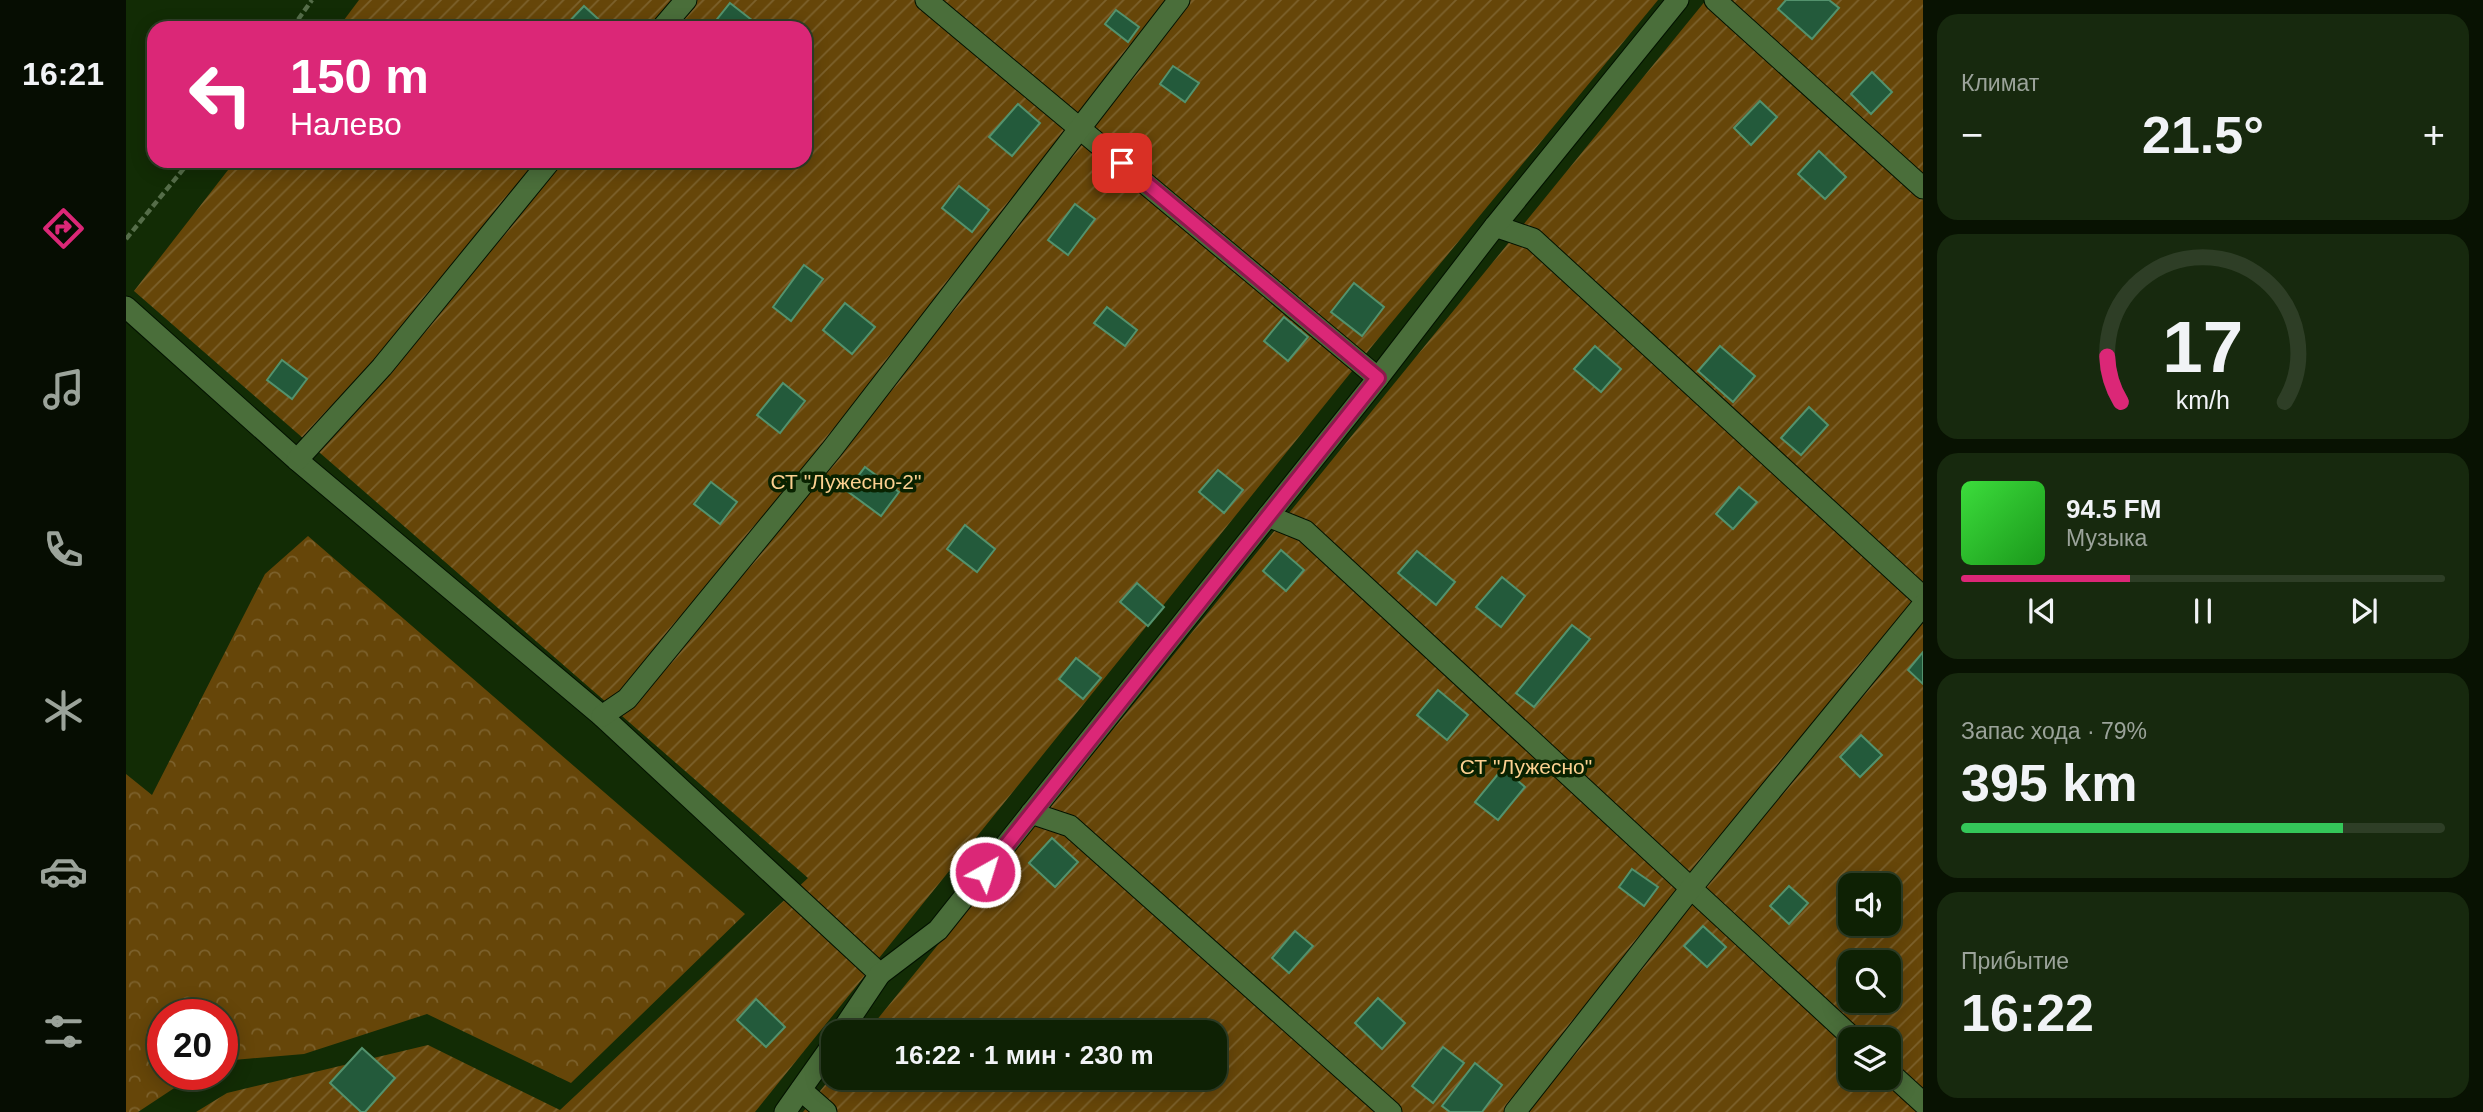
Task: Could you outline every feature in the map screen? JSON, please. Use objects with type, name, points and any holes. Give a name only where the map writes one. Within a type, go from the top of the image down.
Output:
[{"type":"lane","points":[[668,21],[686,0]]},
{"type":"lane","points":[[926,0],[1378,378]]},
{"type":"lane","points":[[602,716],[627,699],[832,449],[1179,0]]},
{"type":"lane","points":[[849,1020],[880,974],[938,930],[1678,0]]},
{"type":"lane","points":[[1715,0],[1923,188]]},
{"type":"lane","points":[[297,460],[382,367],[544,168]]},
{"type":"lane","points":[[1496,226],[1533,239],[1923,597]]},
{"type":"lane","points":[[126,307],[297,460],[602,716],[880,974]]},
{"type":"lane","points":[[1268,516],[1305,531],[1841,1027]]},
{"type":"lane","points":[[1515,1112],[1692,887],[1923,604]]},
{"type":"lane","points":[[1031,813],[1070,826],[1391,1112]]},
{"type":"lane","points":[[785,1112],[821,1062]]},
{"type":"lane","points":[[1901,1083],[1923,1103]]},
{"type":"lane","points":[[802,1090],[826,1112]]},
{"type":"path","points":[[297,21],[312,0]]},
{"type":"path","points":[[126,239],[184,168]]},
{"type":"green space","name":"СТ \"Лужесно-2\"","points":[[359,0],[1658,0],[1373,345],[829,1020],[821,1020],[821,1030],[755,1112],[196,1112],[227,1093],[428,1045],[560,1110],[808,878],[134,291],[230,168],[812,168],[812,21],[343,21]]},
{"type":"green space","name":"СТ \"Лужесно\"","points":[[1706,0],[1923,0],[1923,1112],[803,1112],[821,1090],[1227,1090],[1227,1020],[877,1020]]},
{"type":"green space","points":[[308,536],[745,914],[571,1083],[427,1014],[304,1054],[238,1060],[238,999],[147,999],[147,1090],[171,1090],[138,1112],[126,1112],[126,774],[152,795],[265,574]]},
{"type":"building","points":[[1786,0],[1829,0],[1839,8],[1812,39],[1778,9]]},
{"type":"building","points":[[730,3],[753,21],[716,21]]},
{"type":"building","points":[[584,6],[600,21],[570,21]]},
{"type":"building","points":[[1116,10],[1139,27],[1128,42],[1105,24]]},
{"type":"building","points":[[1173,66],[1199,83],[1185,102],[1160,84]]},
{"type":"building","points":[[1872,72],[1892,92],[1871,114],[1851,94]]},
{"type":"building","points":[[1760,101],[1777,117],[1751,145],[1734,128]]},
{"type":"building","points":[[1018,104],[1040,123],[1012,156],[989,137]]},
{"type":"building","points":[[1819,151],[1846,177],[1825,199],[1798,174]]},
{"type":"building","points":[[959,186],[989,210],[972,232],[942,208]]},
{"type":"building","points":[[1075,204],[1095,219],[1068,255],[1048,240]]},
{"type":"building","points":[[804,265],[823,279],[791,321],[773,307]]},
{"type":"building","points":[[1354,283],[1384,307],[1362,336],[1331,312]]},
{"type":"building","points":[[845,303],[875,327],[852,354],[823,330]]},
{"type":"building","points":[[1107,307],[1137,330],[1125,346],[1094,323]]},
{"type":"building","points":[[1284,317],[1308,337],[1288,361],[1264,341]]},
{"type":"building","points":[[1595,346],[1621,369],[1601,392],[1574,369]]},
{"type":"building","points":[[1720,346],[1755,376],[1733,402],[1698,371]]},
{"type":"building","points":[[282,360],[307,379],[292,399],[267,380]]},
{"type":"building","points":[[783,383],[805,401],[780,433],[757,415]]},
{"type":"building","points":[[1809,407],[1828,425],[1801,455],[1781,438]]},
{"type":"building","points":[[865,467],[899,492],[881,516],[847,491]]},
{"type":"building","points":[[1218,470],[1243,490],[1224,513],[1199,492]]},
{"type":"building","points":[[711,482],[737,502],[720,524],[694,504]]},
{"type":"building","points":[[1739,487],[1757,502],[1733,529],[1716,514]]},
{"type":"building","points":[[965,525],[995,549],[977,572],[947,549]]},
{"type":"building","points":[[1281,550],[1304,570],[1286,591],[1263,571]]},
{"type":"building","points":[[1417,551],[1455,582],[1436,605],[1398,573]]},
{"type":"building","points":[[1502,577],[1525,596],[1501,627],[1476,607]]},
{"type":"building","points":[[1137,583],[1164,607],[1148,626],[1120,602]]},
{"type":"building","points":[[1572,625],[1590,639],[1534,707],[1516,693]]},
{"type":"building","points":[[1923,652],[1923,684],[1908,670]]},
{"type":"building","points":[[1076,658],[1101,678],[1083,699],[1059,679]]},
{"type":"building","points":[[1438,690],[1468,715],[1447,740],[1417,715]]},
{"type":"building","points":[[1861,735],[1882,755],[1860,777],[1840,757]]},
{"type":"building","points":[[1503,768],[1525,787],[1498,820],[1475,802]]},
{"type":"building","points":[[1052,838],[1078,862],[1055,887],[1029,863]]},
{"type":"building","points":[[1632,869],[1658,887],[1644,906],[1619,887]]},
{"type":"building","points":[[1789,886],[1808,903],[1789,924],[1770,906]]},
{"type":"building","points":[[1703,926],[1726,947],[1707,967],[1684,946]]},
{"type":"building","points":[[1295,931],[1313,946],[1289,973],[1272,958]]},
{"type":"building","points":[[1378,998],[1405,1023],[1382,1049],[1355,1023]]},
{"type":"building","points":[[756,999],[785,1027],[766,1047],[737,1020]]},
{"type":"building","points":[[1443,1047],[1464,1063],[1433,1103],[1412,1086]]},
{"type":"building","points":[[362,1048],[395,1078],[365,1112],[361,1112],[330,1083]]},
{"type":"building","points":[[1475,1063],[1502,1085],[1482,1112],[1450,1112],[1442,1106]]},
{"type":"route","points":[[985,872],[1378,378],[1122,163]]}]
